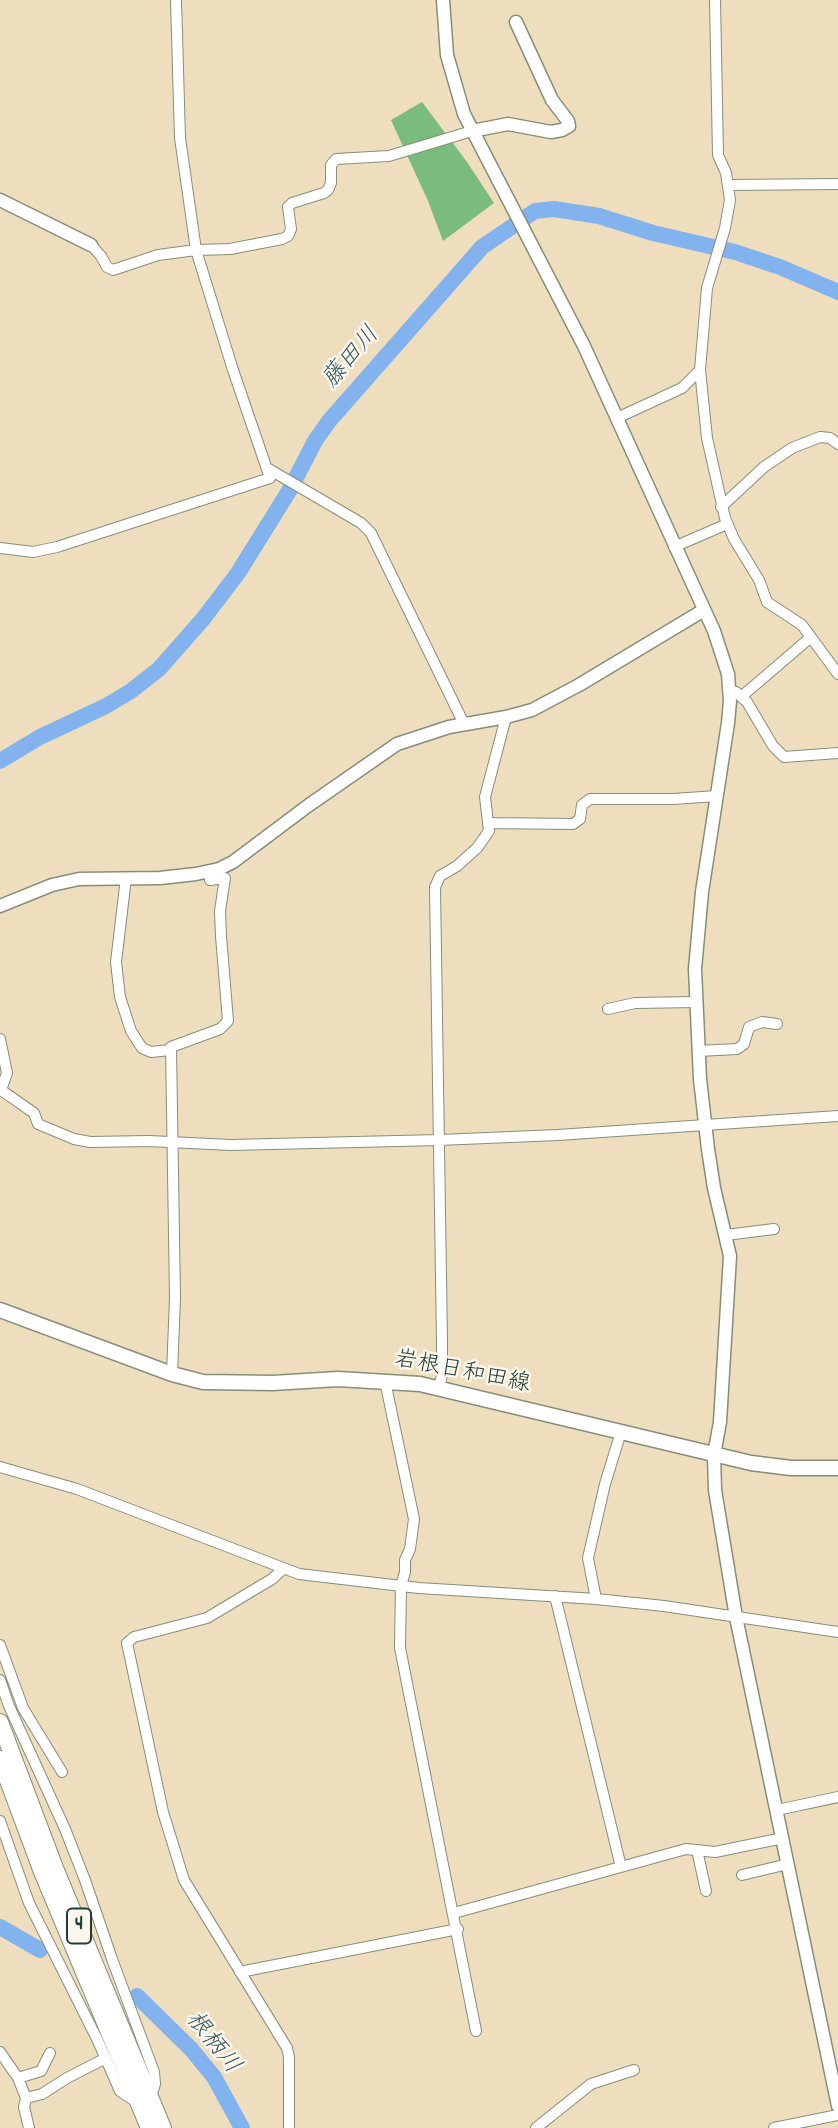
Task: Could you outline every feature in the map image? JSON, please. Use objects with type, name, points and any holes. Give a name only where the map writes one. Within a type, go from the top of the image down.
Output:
[{"type":"highway","name":"4","points":[[0,1721],[145,2101],[149,2128]]},
{"type":"highway","name":"4","points":[[0,1759],[47,1884],[145,2101],[163,2128]]},
{"type":"main road","name":"岩根日和田線","points":[[0,1310],[172,1374],[203,1381],[229,1384],[385,1381],[439,1388],[768,1466],[838,1468]]},
{"type":"street","points":[[0,548],[26,552],[57,547],[270,478],[196,250],[180,138],[176,0]]},
{"type":"street","points":[[443,0],[444,38],[449,68],[472,131],[538,256],[617,418],[721,646],[736,694],[750,706],[773,746],[784,757],[838,753]]},
{"type":"street","points":[[715,0],[718,155],[729,185],[730,200],[725,228],[710,274],[700,370],[706,438],[727,524],[759,580],[767,602],[799,621],[838,674]]},
{"type":"street","points":[[0,200],[91,245],[107,267],[113,270],[158,255],[230,248],[286,238],[291,229],[288,207],[292,203],[324,194],[328,190],[331,183],[331,165],[336,159],[389,156],[472,131],[508,124],[551,132],[569,126],[552,100],[516,22]]},
{"type":"street","points":[[729,185],[838,184]]},
{"type":"street","points":[[617,418],[682,388],[700,370]]},
{"type":"street","points":[[722,507],[764,467],[792,448],[820,438],[830,438],[838,444]]},
{"type":"street","points":[[267,468],[360,523],[371,533],[464,724]]},
{"type":"street","points":[[674,547],[727,524]]},
{"type":"street","points":[[0,906],[64,881],[160,878],[211,872],[240,856],[385,751],[428,733],[532,710],[704,610]]},
{"type":"street","points":[[811,636],[736,694],[728,723],[702,892],[695,969],[698,1051],[705,1124],[714,1188],[730,1256],[720,1422],[714,1455],[717,1508],[736,1617],[838,2106]]},
{"type":"street","points":[[439,1388],[442,1375],[442,1342],[435,887],[440,876],[457,866],[485,839],[489,823],[485,804],[487,786],[506,717]]},
{"type":"street","points":[[489,823],[573,824],[580,819],[582,805],[590,799],[717,796]]},
{"type":"street","points":[[126,878],[116,962],[120,997],[131,1031],[142,1048],[151,1052],[170,1049],[219,1029],[228,1021],[220,911],[225,878],[210,880],[211,872]]},
{"type":"street","points":[[608,1009],[635,1003],[696,1002]]},
{"type":"street","points":[[698,1051],[737,1049],[744,1044],[749,1027],[762,1022],[777,1024]]},
{"type":"street","points":[[0,1039],[8,1073],[1,1090],[34,1114],[38,1124],[74,1139],[90,1142],[149,1141],[231,1145],[439,1140],[558,1135],[838,1116]]},
{"type":"street","points":[[170,1049],[175,1297],[172,1374]]},
{"type":"street","points":[[726,1234],[774,1229]]},
{"type":"street","points":[[385,1381],[414,1519],[411,1546],[405,1560],[401,1586],[398,1631],[400,1648],[477,2031]]},
{"type":"street","points":[[596,1599],[588,1558],[605,1484],[621,1432]]},
{"type":"street","points":[[0,1466],[77,1489],[283,1569],[314,1577],[664,1606],[838,1632]]},
{"type":"street","points":[[283,1569],[272,1579],[207,1618],[134,1637],[127,1643],[163,1812],[176,1860],[188,1890],[287,2048],[289,2128]]},
{"type":"street","points":[[555,1596],[621,1867]]},
{"type":"street","points":[[0,1645],[3,1661],[23,1707],[62,1772]]},
{"type":"street","points":[[0,1680],[9,1706],[65,1829],[155,2072],[154,2092],[145,2101],[120,2091],[29,1903],[0,1821]]},
{"type":"street","points":[[776,1810],[838,1797]]},
{"type":"street","points":[[454,1913],[686,1849],[715,1852],[783,1838]]},
{"type":"street","points":[[696,1850],[706,1891]]},
{"type":"street","points":[[743,1875],[788,1864]]},
{"type":"street","points":[[240,1972],[458,1929]]},
{"type":"street","points":[[0,2052],[18,2078],[26,2098],[24,2107],[29,2128]]},
{"type":"street","points":[[18,2078],[41,2071],[51,2053]]},
{"type":"street","points":[[26,2098],[42,2094],[66,2078],[106,2058]]},
{"type":"street","points":[[536,2128],[591,2084],[634,2070]]},
{"type":"street","points":[[774,2128],[838,2115]]},
{"type":"green space","points":[[422,102],[494,203],[443,241],[391,120]]},
{"type":"waterway","name":"藤田川","points":[[0,761],[40,737],[106,706],[159,669],[203,619],[238,573],[329,421],[482,247],[535,211],[554,209],[599,216],[653,233],[735,252],[780,267],[838,292]]},
{"type":"waterway","name":"根柄川","points":[[0,1927],[40,1950]]},
{"type":"waterway","name":"根柄川","points":[[137,1996],[191,2049],[214,2077],[242,2128]]}]
